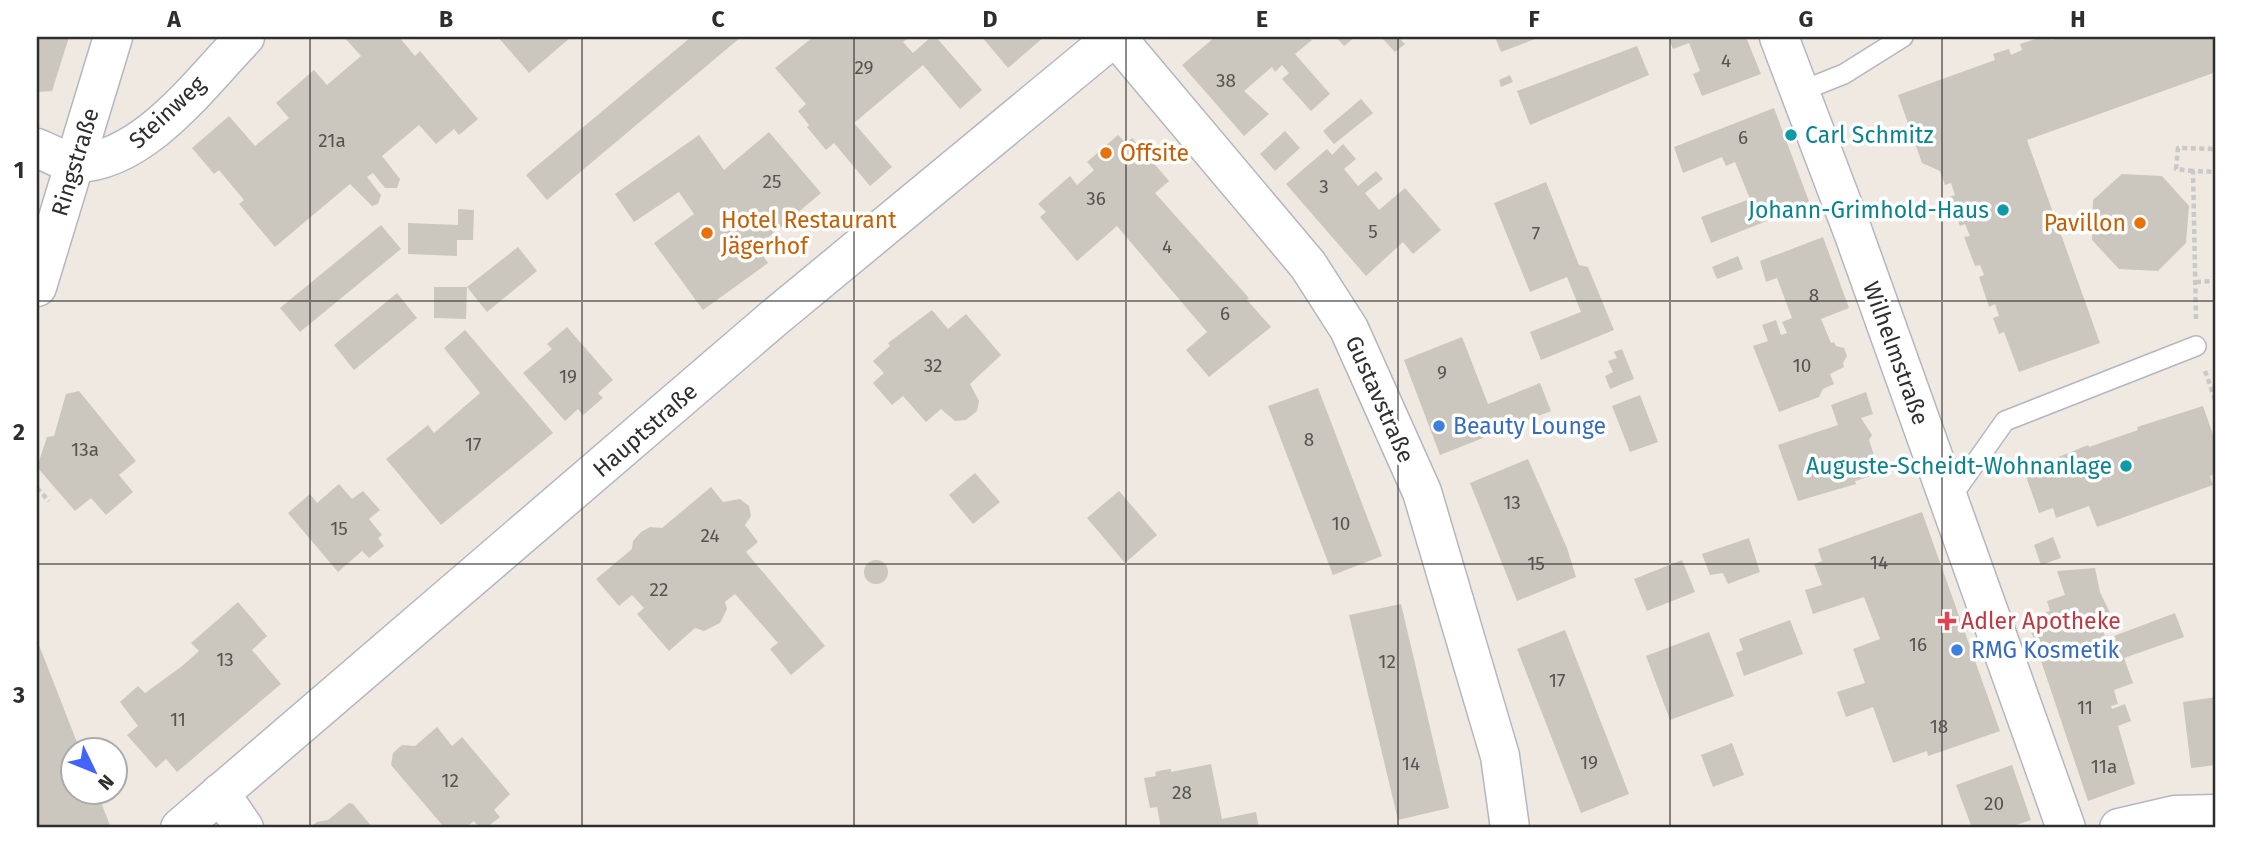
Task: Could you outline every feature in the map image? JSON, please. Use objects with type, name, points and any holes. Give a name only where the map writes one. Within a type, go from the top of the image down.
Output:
[{"type":"street","name":"Ringstraße","points":[[37,287],[113,37]]},
{"type":"street","name":"Steinweg","points":[[75,163],[122,152],[151,133],[245,37]]},
{"type":"street","name":"Hauptstraße","points":[[180,828],[774,318],[1115,37]]},
{"type":"street","name":"Gustavstraße","points":[[1115,37],[1308,265],[1349,329],[1422,492],[1500,756],[1510,828]]},
{"type":"street","name":"Wilhelmstraße","points":[[1779,37],[1853,232],[2066,828]]},
{"type":"street","points":[[37,148],[75,163]]},
{"type":"street","points":[[220,793],[244,828]]},
{"type":"street","points":[[2119,828],[2175,815],[2216,814]]},
{"type":"lane","points":[[1799,92],[1844,74],[1903,37]]},
{"type":"lane","points":[[1949,500],[2006,421],[2196,346]]},
{"type":"path","points":[[2216,149],[2178,148],[2176,169],[2216,172]]},
{"type":"path","points":[[2193,171],[2196,346]]},
{"type":"path","points":[[2196,282],[2216,281]]},
{"type":"path","points":[[37,488],[49,501]]},
{"type":"building","points":[[37,37],[69,37],[52,91],[37,92]]},
{"type":"building","points":[[344,37],[399,37],[415,56],[420,51],[478,119],[459,135],[454,129],[436,144],[419,125],[382,156],[400,179],[397,188],[385,188],[373,173],[367,177],[381,195],[378,204],[372,206],[350,184],[275,247],[239,204],[244,200],[219,170],[214,174],[192,148],[229,116],[255,146],[289,118],[276,103],[314,70],[327,85],[361,56]]},
{"type":"building","points":[[498,37],[568,37],[570,38],[529,73]]},
{"type":"building","points":[[691,37],[741,37],[547,200],[526,175]]},
{"type":"building","points":[[813,37],[910,37],[903,42],[913,53],[931,37],[936,37],[982,90],[960,109],[923,65],[854,123],[892,167],[870,186],[834,143],[826,150],[807,127],[809,125],[798,111],[806,104],[775,68]]},
{"type":"building","points":[[982,37],[1044,37],[1008,68]]},
{"type":"building","points":[[1215,37],[1309,37],[1312,40],[1295,54],[1330,94],[1311,111],[1282,79],[1289,73],[1282,65],[1275,72],[1272,67],[1244,91],[1269,114],[1244,136],[1182,65]]},
{"type":"building","points":[[1336,37],[1355,37],[1344,46]]},
{"type":"building","points":[[1381,37],[1398,37],[1405,44],[1395,52]]},
{"type":"building","points":[[1495,37],[1540,37],[1501,52]]},
{"type":"building","points":[[1668,37],[1746,37],[1761,74],[1702,96],[1693,74],[1700,71],[1689,43],[1673,49]]},
{"type":"building","name":"Johann-Grimhold-Haus","points":[[2050,37],[2051,40],[2060,37],[2216,37],[2216,72],[2027,140],[2100,343],[2019,372],[2004,332],[1999,334],[1993,318],[1999,316],[1995,304],[1989,307],[1979,277],[1984,275],[1980,265],[1975,266],[1964,237],[1970,236],[1965,224],[1960,226],[1949,197],[1955,195],[1951,183],[1945,185],[1940,171],[1922,163],[1898,95],[1995,60],[1993,54],[2009,49],[2011,55],[2022,50],[2020,44]]},
{"type":"building","points":[[1637,46],[1649,75],[1530,125],[1517,91]]},
{"type":"building","points":[[1510,75],[1513,82],[1501,87],[1499,80]]},
{"type":"building","points":[[1361,99],[1373,113],[1334,144],[1323,131]]},
{"type":"building","points":[[1774,108],[1810,204],[1711,243],[1701,217],[1750,199],[1735,162],[1726,166],[1722,157],[1683,173],[1674,147]]},
{"type":"building","points":[[1285,131],[1300,148],[1275,171],[1260,154]]},
{"type":"building","name":"Hotel Restaurant Jägerhof","points":[[769,132],[821,193],[757,247],[768,263],[703,310],[654,243],[694,214],[679,192],[634,222],[615,194],[699,135],[724,170]]},
{"type":"building","points":[[1118,135],[1126,143],[1132,138],[1169,181],[1155,193],[1249,298],[1247,300],[1271,327],[1209,377],[1186,350],[1207,332],[1117,226],[1077,261],[1040,217],[1046,212],[1038,204],[1070,176],[1077,185],[1094,170],[1087,162]]},
{"type":"building","points":[[1343,144],[1356,159],[1344,169],[1358,186],[1376,171],[1383,179],[1365,193],[1379,210],[1405,188],[1441,230],[1413,254],[1403,242],[1366,276],[1286,184],[1327,149],[1332,155]]},
{"type":"building","name":"Pavillon","points":[[2122,174],[2162,176],[2189,206],[2186,243],[2158,271],[2119,269],[2092,240],[2093,200]]},
{"type":"building","points":[[1546,182],[1579,265],[1588,267],[1614,330],[1541,360],[1530,332],[1581,312],[1567,277],[1530,292],[1494,203]]},
{"type":"building","points":[[458,209],[474,210],[473,240],[457,240],[457,256],[408,254],[408,223],[458,225]]},
{"type":"building","points":[[381,225],[401,249],[300,332],[280,308]]},
{"type":"building","points":[[1823,237],[1849,308],[1821,319],[1831,343],[1844,348],[1847,356],[1844,367],[1830,374],[1834,384],[1823,389],[1819,397],[1779,412],[1753,346],[1768,341],[1762,325],[1776,320],[1781,335],[1787,333],[1782,322],[1792,318],[1777,278],[1766,282],[1760,261]]},
{"type":"building","points":[[518,247],[537,271],[487,312],[467,287]]},
{"type":"building","points":[[1738,256],[1743,269],[1717,279],[1712,267]]},
{"type":"building","points":[[434,287],[467,287],[466,319],[434,318]]},
{"type":"building","points":[[397,293],[417,318],[354,370],[334,345]]},
{"type":"building","points":[[932,310],[948,329],[966,314],[1001,355],[970,384],[979,401],[977,411],[966,420],[955,421],[941,409],[926,422],[903,396],[892,405],[873,383],[884,373],[873,361],[890,346],[888,343]]},
{"type":"building","points":[[567,327],[613,380],[598,393],[603,398],[583,415],[578,409],[565,421],[523,373],[552,349],[547,344]]},
{"type":"building","points":[[465,330],[553,433],[441,525],[386,459],[428,425],[434,433],[480,393],[444,348]]},
{"type":"building","points":[[1462,337],[1488,404],[1540,383],[1551,411],[1440,455],[1404,360]]},
{"type":"building","points":[[1622,349],[1634,379],[1610,389],[1605,376],[1613,372],[1608,361],[1617,358],[1614,352]]},
{"type":"building","points":[[1318,388],[1382,556],[1333,575],[1268,406]]},
{"type":"building","points":[[79,391],[136,461],[119,475],[133,492],[106,515],[91,498],[75,511],[37,467],[47,437],[54,436],[66,394]]},
{"type":"building","points":[[1866,392],[1873,414],[1861,418],[1872,435],[1869,440],[1880,473],[1855,481],[1856,484],[1798,501],[1778,445],[1838,425],[1831,405]]},
{"type":"building","points":[[1640,395],[1658,442],[1630,452],[1612,406]]},
{"type":"building","name":"Auguste-Scheidt-Wohnanlage","points":[[2203,406],[2216,443],[2216,474],[2210,476],[2213,485],[2097,527],[2089,506],[2056,518],[2053,508],[2039,513],[2024,471],[2088,445],[2089,447],[2138,430],[2137,427]]},
{"type":"building","points":[[1528,459],[1567,548],[1576,577],[1517,601],[1470,483]]},
{"type":"building","points":[[975,473],[1000,502],[973,524],[949,495]]},
{"type":"building","points":[[339,484],[352,499],[363,491],[380,510],[369,519],[382,535],[378,538],[384,546],[369,558],[362,551],[338,572],[288,513],[310,494],[317,503]]},
{"type":"building","points":[[711,487],[723,502],[740,499],[749,506],[751,516],[745,525],[758,542],[746,552],[825,646],[791,675],[770,649],[778,643],[735,594],[725,602],[727,609],[720,623],[704,631],[695,628],[669,651],[637,614],[644,608],[632,595],[619,606],[596,579],[632,549],[633,541],[641,532],[650,527],[662,528]]},
{"type":"building","points":[[1119,491],[1157,535],[1125,563],[1087,518]]},
{"type":"building","points":[[1922,512],[2000,731],[1928,756],[1927,751],[1893,763],[1873,707],[1846,717],[1837,692],[1865,683],[1853,649],[1880,639],[1864,597],[1813,614],[1805,590],[1822,585],[1814,564],[1822,561],[1818,549]]},
{"type":"building","points":[[2053,537],[2061,558],[2041,565],[2034,545]]},
{"type":"building","points":[[1749,538],[1760,572],[1728,584],[1723,573],[1710,575],[1702,554]]},
{"type":"building","points":[[876,560],[885,563],[888,572],[885,581],[876,584],[867,581],[864,572],[867,563]]},
{"type":"building","points":[[1682,560],[1695,592],[1647,611],[1634,579]]},
{"type":"building","points":[[2095,568],[2100,592],[2112,617],[2100,622],[2106,639],[2175,613],[2184,637],[2124,658],[2133,683],[2114,690],[2118,704],[2111,706],[2112,709],[2125,704],[2131,721],[2118,726],[2135,784],[2088,801],[2027,619],[2050,611],[2047,601],[2065,595],[2057,571]]},
{"type":"building","points":[[238,602],[267,636],[252,650],[281,684],[177,772],[166,759],[156,768],[127,735],[138,726],[120,702],[138,686],[145,693],[181,667],[199,651],[191,643]]},
{"type":"building","points":[[1401,604],[1449,808],[1398,820],[1349,615]]},
{"type":"building","points":[[1790,620],[1803,654],[1744,676],[1736,653],[1743,650],[1739,639]]},
{"type":"building","points":[[1565,630],[1629,794],[1581,813],[1517,649]]},
{"type":"building","points":[[1709,632],[1734,696],[1670,720],[1646,656]]},
{"type":"building","points":[[37,640],[75,736],[60,736],[60,806],[102,806],[111,828],[37,828]]},
{"type":"building","points":[[2216,697],[2216,765],[2191,768],[2183,702]]},
{"type":"building","points":[[437,727],[452,746],[462,737],[510,794],[494,810],[500,817],[486,828],[480,828],[474,821],[465,828],[443,826],[391,765],[393,753],[402,745],[415,746]]},
{"type":"building","points":[[1732,743],[1744,775],[1713,787],[1701,755]]},
{"type":"building","points":[[1211,764],[1222,819],[1256,812],[1259,828],[1161,828],[1157,807],[1150,808],[1144,778],[1156,776],[1155,772],[1163,770],[1171,769],[1171,772]]},
{"type":"building","points":[[2012,765],[2031,820],[2007,828],[1972,828],[1956,785]]},
{"type":"building","points":[[349,803],[353,804],[373,828],[309,828],[317,822],[328,820]]},
{"type":"place","name":"Carl Schmitz","points":[[1791,135]]},
{"type":"place","name":"Offsite","points":[[1106,153]]},
{"type":"place","name":"Johann-Grimhold-Haus","points":[[2003,210]]},
{"type":"place","name":"Pavillon","points":[[2140,223]]},
{"type":"place","name":"Hotel Restaurant Jägerhof","points":[[707,233]]},
{"type":"place","name":"Beauty Lounge","points":[[1439,426]]},
{"type":"place","name":"Auguste-Scheidt-Wohnanlage","points":[[2126,466]]},
{"type":"place","name":"Adler Apotheke","points":[[1947,621]]},
{"type":"place","name":"RMG Kosmetik","points":[[1957,650]]}]
